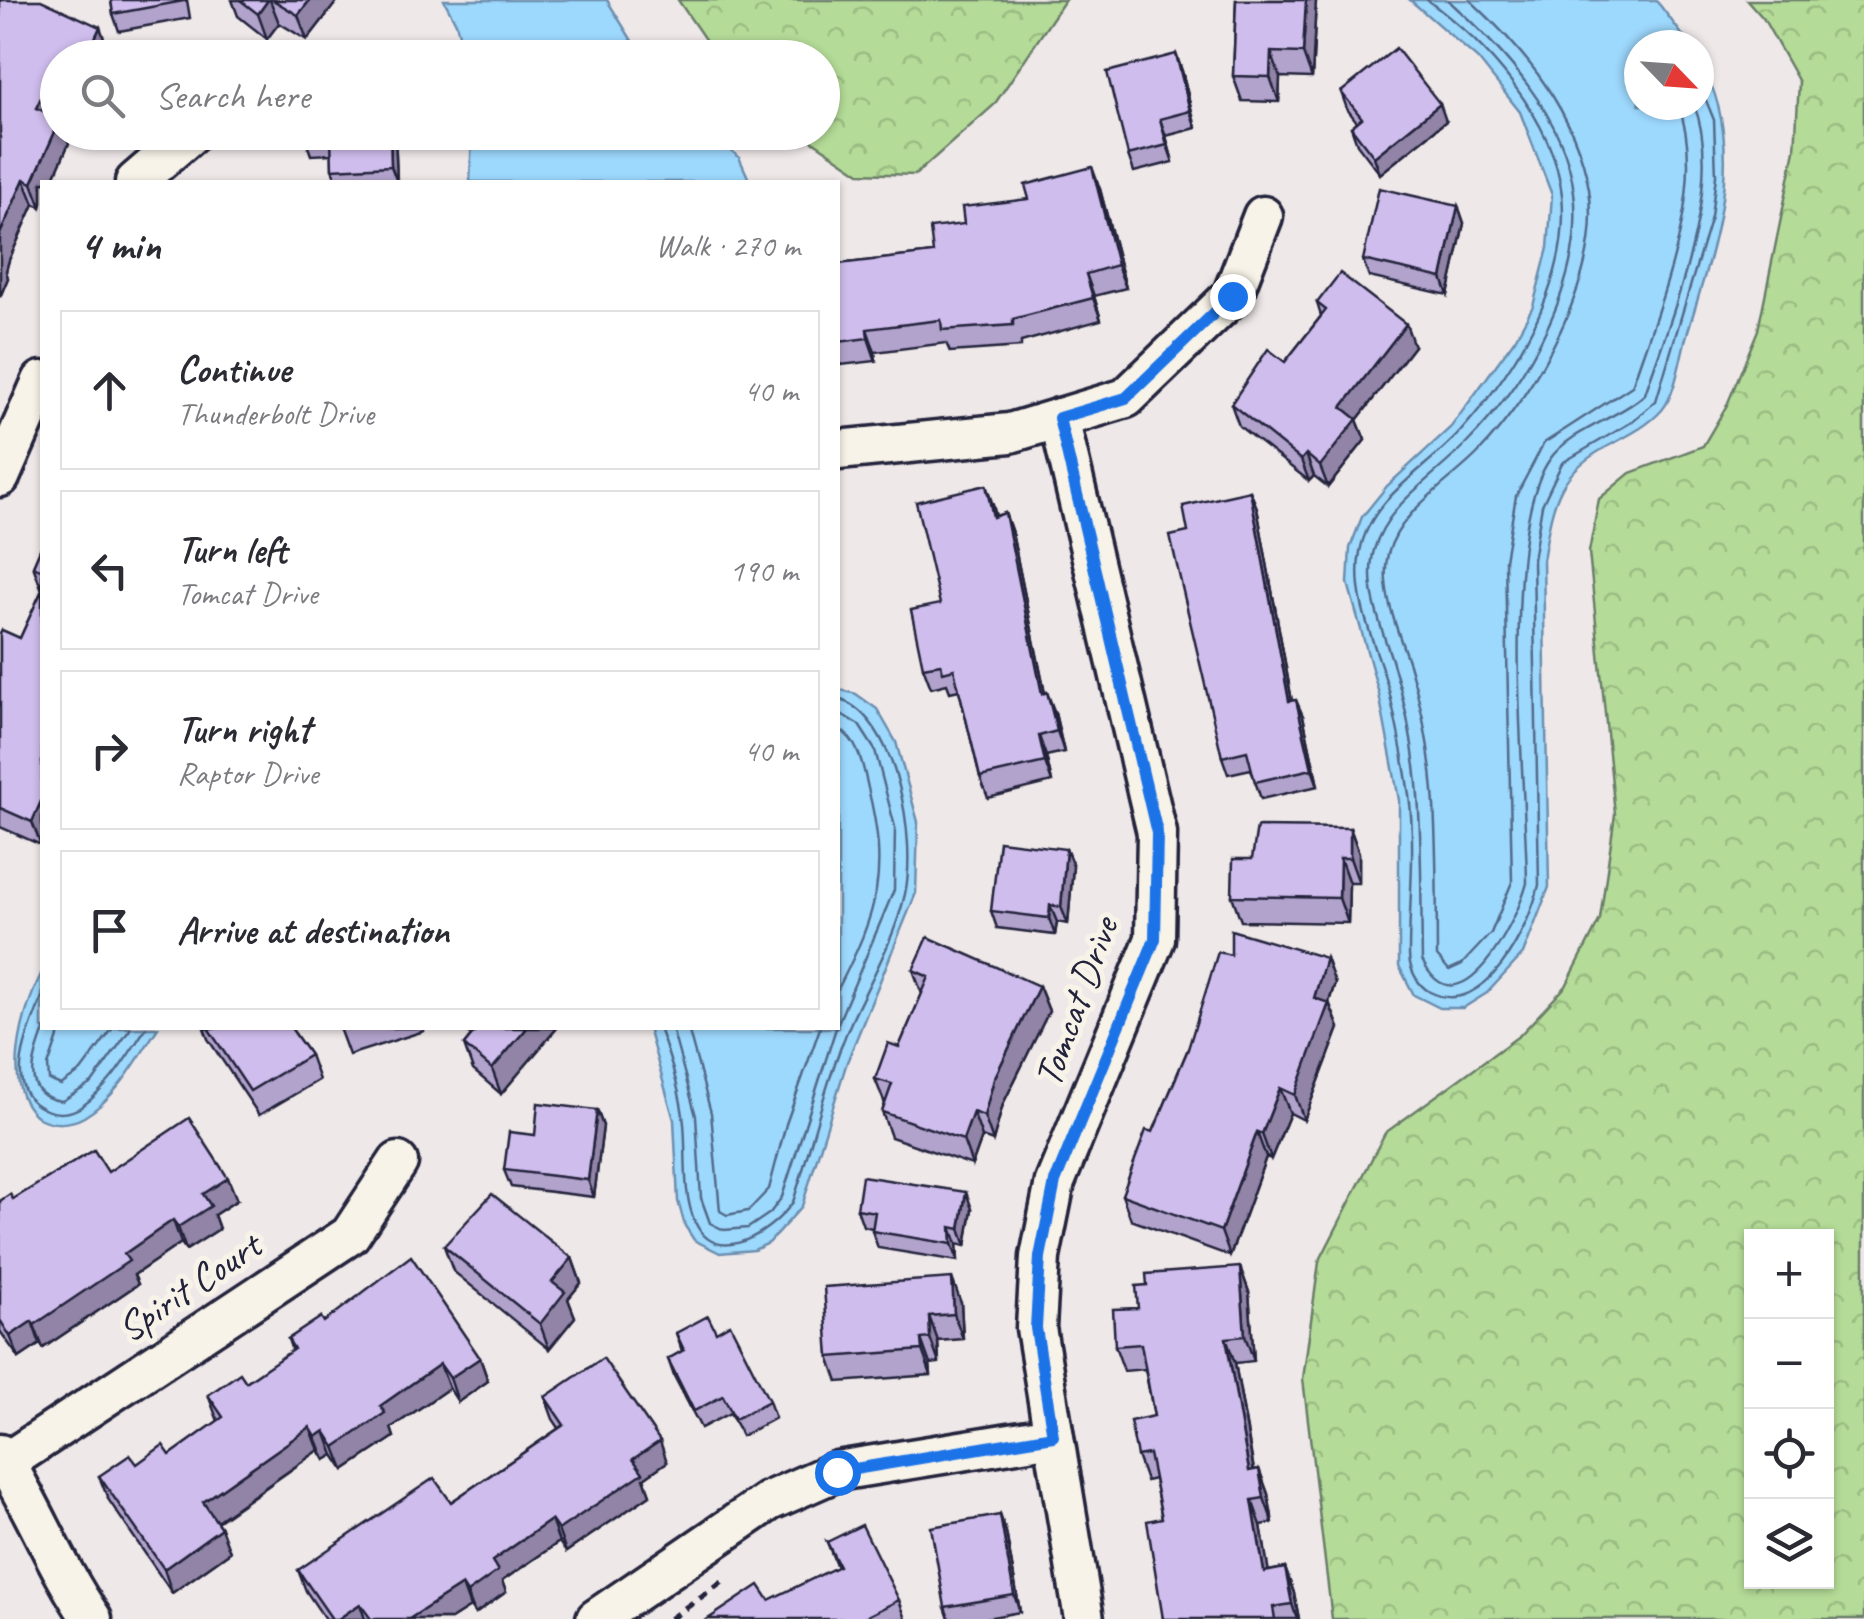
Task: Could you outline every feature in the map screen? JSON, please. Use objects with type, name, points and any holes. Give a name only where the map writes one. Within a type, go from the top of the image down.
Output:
[{"type":"street","points":[[137,180],[173,150]]},
{"type":"street","points":[[840,450],[1010,433],[1126,398],[1232,296],[1263,216]]},
{"type":"street","points":[[0,477],[40,386]]},
{"type":"street","name":"Tomcat Drive","points":[[1059,418],[1157,833],[1155,939],[1055,1182],[1040,1257],[1036,1328],[1084,1619]]},
{"type":"street","name":"Spirit Court","points":[[3,1459],[350,1234],[398,1162]]},
{"type":"street","points":[[596,1619],[769,1501],[837,1472],[1053,1436]]},
{"type":"street","points":[[3,1459],[66,1581],[92,1619]]},
{"type":"path","points":[[670,1619],[728,1578]]},
{"type":"green space","points":[[678,0],[1065,0],[994,105],[915,175],[860,173],[826,150],[840,150],[840,40],[705,40]]},
{"type":"green space","points":[[1747,0],[1864,0],[1864,1619],[1332,1619],[1303,1379],[1319,1262],[1385,1133],[1520,1035],[1566,986],[1600,919],[1615,814],[1589,552],[1599,499],[1630,473],[1703,446],[1727,405],[1758,330],[1795,150],[1799,82],[1763,18]]},
{"type":"water","points":[[444,0],[607,0],[632,40],[460,40]]},
{"type":"water","points":[[1410,0],[1656,0],[1679,30],[1624,30],[1624,120],[1714,120],[1714,93],[1723,128],[1725,163],[1716,233],[1671,395],[1645,425],[1579,466],[1560,491],[1550,521],[1543,560],[1549,887],[1523,954],[1487,993],[1463,1008],[1440,1008],[1414,995],[1399,966],[1399,800],[1379,694],[1348,583],[1350,548],[1362,517],[1387,486],[1451,427],[1515,339],[1533,306],[1548,248],[1552,195],[1520,112],[1478,59]]},
{"type":"water","points":[[471,150],[731,150],[739,157],[749,180],[470,180]]},
{"type":"water","points":[[840,690],[856,694],[877,709],[896,742],[918,822],[916,893],[847,1062],[802,1206],[769,1243],[754,1250],[720,1253],[694,1240],[685,1226],[678,1201],[674,1120],[649,1030],[840,1030]]},
{"type":"water","points":[[40,977],[40,1030],[157,1030],[126,1077],[96,1109],[79,1120],[50,1122],[39,1118],[27,1105],[20,1089],[18,1050]]},
{"type":"building","points":[[0,0],[41,0],[100,27],[94,40],[40,40],[40,100],[36,108],[40,110],[40,150],[47,150],[32,183],[24,179],[0,234]]},
{"type":"building","points":[[111,0],[183,0],[184,1],[113,14]]},
{"type":"building","points":[[240,0],[268,0],[258,14]]},
{"type":"building","points":[[273,0],[310,0],[298,15]]},
{"type":"building","points":[[1236,0],[1306,0],[1303,53],[1271,52],[1270,77],[1233,76]]},
{"type":"building","points":[[1396,48],[1440,104],[1374,157],[1351,127],[1362,118],[1341,92]]},
{"type":"building","points":[[1176,54],[1190,111],[1160,119],[1167,145],[1128,155],[1107,72]]},
{"type":"building","points":[[331,150],[391,150],[391,166],[332,169]]},
{"type":"building","points":[[1092,167],[1117,265],[1086,274],[1093,298],[1013,319],[1013,325],[942,330],[941,320],[867,329],[868,338],[840,342],[840,264],[933,253],[930,228],[964,224],[962,207],[1029,199],[1025,185]]},
{"type":"building","points":[[1379,188],[1458,206],[1442,278],[1363,260]]},
{"type":"building","points":[[1340,273],[1406,324],[1342,407],[1357,419],[1320,466],[1306,454],[1301,460],[1231,404],[1268,349],[1285,362],[1326,310],[1317,303]]},
{"type":"building","points":[[986,485],[993,517],[1005,513],[1042,694],[1047,692],[1057,731],[1039,736],[1045,762],[980,777],[954,669],[943,672],[941,664],[923,667],[911,610],[940,604],[916,502]]},
{"type":"building","points":[[1250,491],[1289,701],[1296,700],[1312,769],[1255,782],[1247,751],[1222,757],[1170,536],[1188,532],[1183,506]]},
{"type":"building","points":[[40,550],[40,569],[33,566]]},
{"type":"building","points":[[40,594],[40,804],[32,822],[0,808],[0,634],[2,630],[20,638]]},
{"type":"building","points":[[1257,827],[1350,828],[1350,858],[1340,858],[1339,898],[1232,896],[1233,859],[1252,859]]},
{"type":"building","points":[[999,841],[1066,849],[1061,907],[1050,905],[1049,918],[991,911]]},
{"type":"building","points":[[1231,930],[1326,958],[1314,998],[1329,1003],[1295,1095],[1280,1088],[1262,1134],[1257,1132],[1221,1231],[1122,1195],[1146,1130],[1153,1132],[1188,1049],[1218,952],[1231,955]]},
{"type":"building","points":[[928,937],[1039,986],[994,1079],[984,1116],[973,1112],[963,1140],[882,1112],[892,1084],[875,1079],[888,1043],[899,1047],[929,977],[913,970]]},
{"type":"building","points":[[209,1030],[292,1030],[310,1055],[250,1091]]},
{"type":"building","points":[[476,1030],[525,1030],[492,1069],[464,1045]]},
{"type":"building","points":[[538,1103],[597,1110],[588,1180],[504,1170],[509,1132],[535,1135]]},
{"type":"building","points":[[189,1118],[228,1178],[203,1194],[211,1206],[178,1227],[173,1220],[124,1254],[129,1261],[34,1325],[32,1321],[10,1336],[0,1320],[0,1201],[10,1194],[13,1199],[94,1150],[108,1172]]},
{"type":"building","points":[[862,1176],[966,1192],[960,1229],[951,1227],[952,1244],[872,1231],[875,1212],[857,1209]]},
{"type":"building","points":[[492,1194],[572,1258],[552,1282],[565,1292],[540,1324],[444,1246]]},
{"type":"building","points":[[411,1256],[480,1358],[450,1378],[440,1364],[380,1406],[385,1413],[335,1447],[325,1431],[316,1437],[310,1427],[203,1502],[221,1528],[164,1569],[99,1476],[130,1455],[137,1464],[163,1445],[170,1455],[223,1417],[208,1395],[240,1373],[246,1382],[294,1349],[288,1339],[321,1317],[324,1322]]},
{"type":"building","points":[[1240,1267],[1245,1336],[1226,1338],[1249,1471],[1259,1469],[1264,1498],[1252,1500],[1264,1572],[1285,1568],[1292,1604],[1273,1607],[1275,1619],[1163,1619],[1147,1521],[1162,1518],[1149,1454],[1137,1456],[1130,1421],[1154,1416],[1141,1344],[1115,1346],[1113,1309],[1138,1308],[1136,1286],[1147,1285],[1146,1274]]},
{"type":"building","points":[[952,1278],[954,1314],[929,1316],[930,1338],[921,1339],[922,1350],[829,1357],[824,1287]]},
{"type":"building","points":[[708,1316],[716,1332],[730,1324],[769,1401],[735,1419],[723,1396],[694,1411],[668,1359],[684,1350],[676,1333]]},
{"type":"building","points":[[603,1358],[660,1441],[633,1459],[643,1473],[558,1530],[551,1520],[492,1561],[498,1571],[467,1593],[462,1585],[409,1619],[371,1619],[360,1604],[332,1619],[298,1570],[434,1478],[451,1502],[564,1425],[545,1397]]},
{"type":"building","points":[[1000,1515],[1014,1595],[945,1607],[931,1527]]},
{"type":"building","points":[[862,1525],[899,1600],[861,1619],[708,1619],[759,1585],[769,1600],[839,1566],[827,1542]]},
{"type":"route","points":[[837,1472],[1053,1436],[1036,1328],[1040,1257],[1055,1182],[1155,939],[1157,833],[1059,418],[1126,398],[1232,296]]}]
